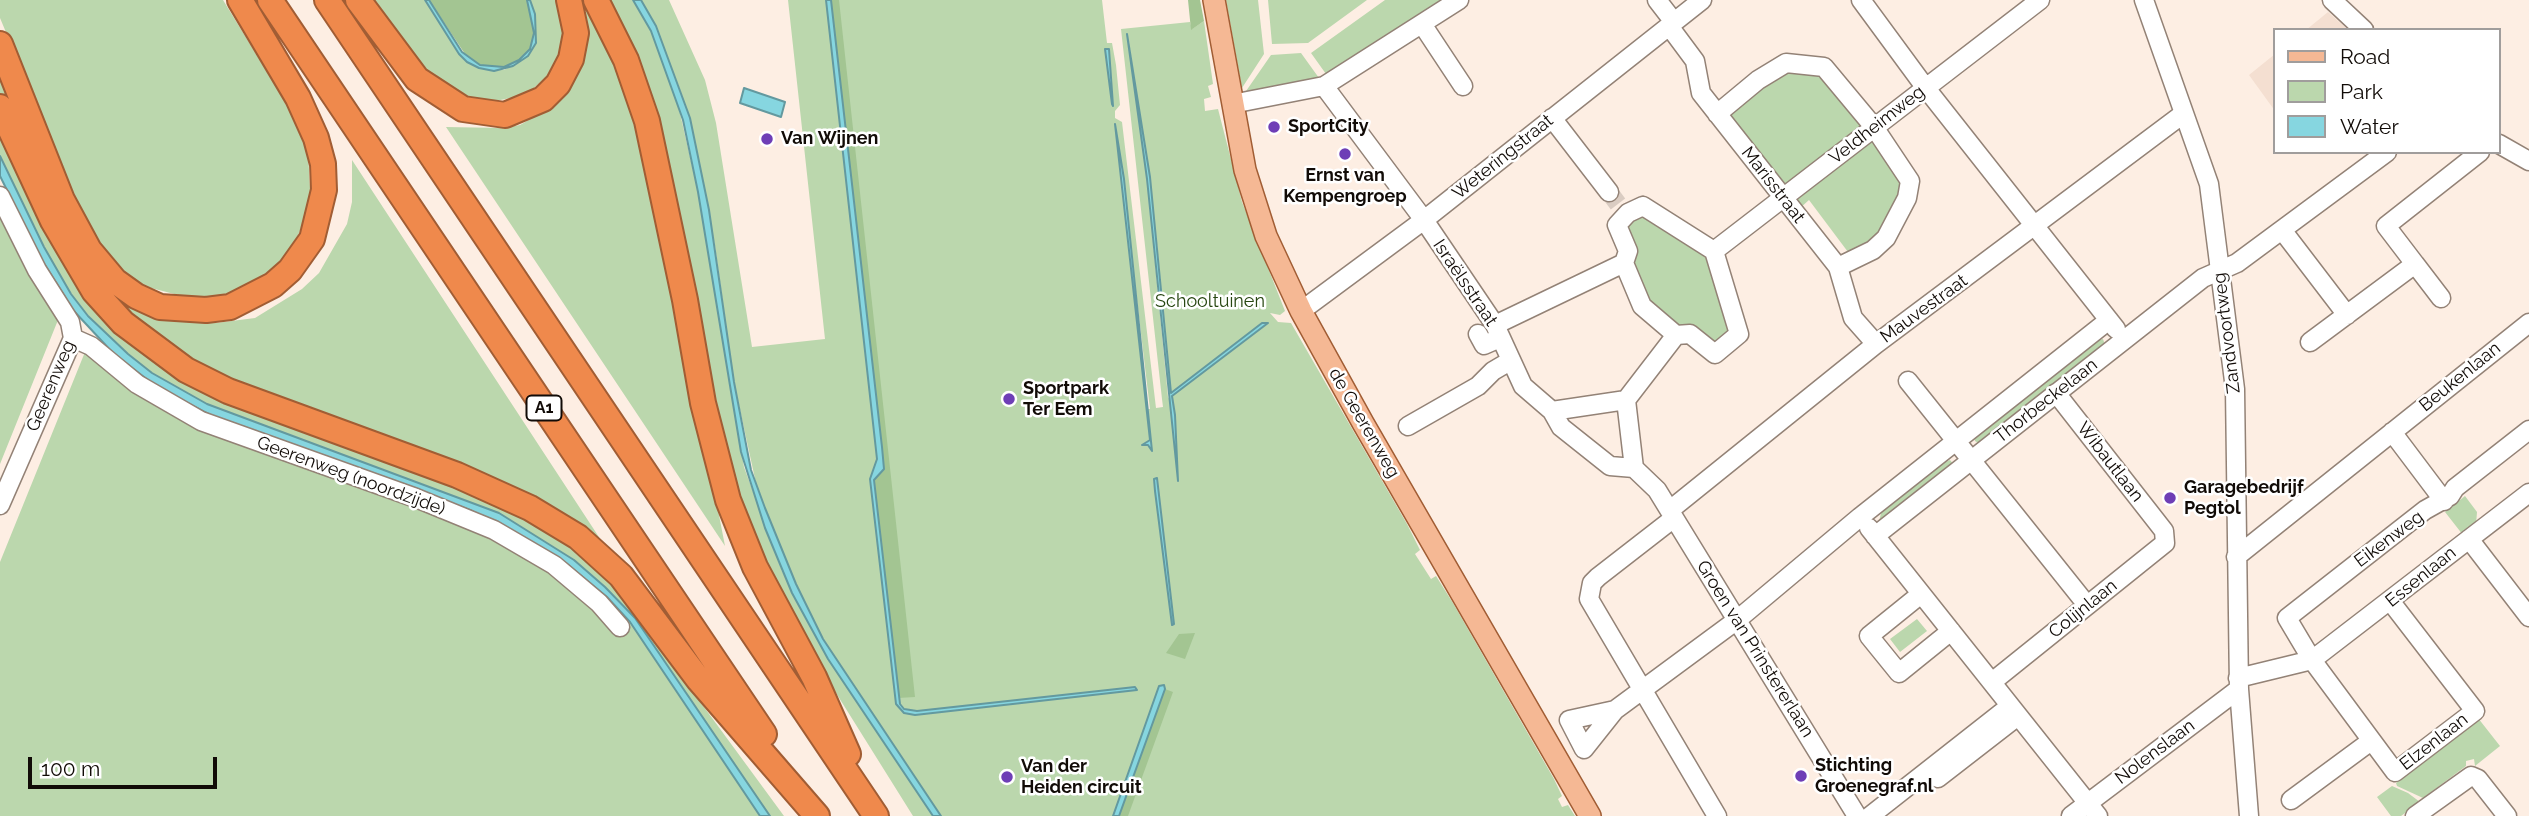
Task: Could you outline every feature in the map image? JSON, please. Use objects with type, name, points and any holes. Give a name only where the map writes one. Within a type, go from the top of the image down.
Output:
[{"type":"highway","points":[[0,44],[62,200],[89,250],[115,281],[136,296],[160,307],[195,310],[230,307],[273,285],[290,270],[312,239],[324,190],[323,164],[298,98],[240,0]]},
{"type":"highway","name":"A1","points":[[270,0],[818,816]]},
{"type":"highway","name":"A1","points":[[327,0],[876,816]]},
{"type":"highway","points":[[358,0],[417,79],[437,95],[463,109],[480,114],[505,115],[543,99],[558,84],[571,59],[576,33],[569,0]]},
{"type":"highway","name":"A1","points":[[596,0],[626,60],[648,121],[703,403],[728,500],[755,567],[814,677],[876,816]]},
{"type":"highway","name":"A1","points":[[0,107],[53,222],[94,291],[123,323],[186,370],[228,391],[468,479],[530,508],[578,537],[621,576],[699,680],[818,816]]},
{"type":"main road","name":"de Geerenweg","points":[[1214,0],[1245,170],[1266,236],[1301,311],[1435,550],[1590,816]]},
{"type":"street","points":[[1232,104],[1324,86],[1459,0]]},
{"type":"street","name":"Marisstraat","points":[[1657,0],[1695,61],[1695,75],[1701,93],[1838,267],[1853,318],[1876,344]]},
{"type":"street","name":"Weteringstraat","points":[[1301,311],[1424,220],[1702,0]]},
{"type":"street","points":[[1861,0],[1925,87],[2124,339]]},
{"type":"street","name":"Veldheimweg","points":[[1714,251],[2040,0]]},
{"type":"street","name":"Zandvoortweg","points":[[2144,0],[2209,184],[2235,389],[2239,683],[2249,816]]},
{"type":"street","points":[[2332,0],[2362,28]]},
{"type":"street","points":[[1422,24],[1463,86]]},
{"type":"street","points":[[1717,114],[1758,80],[1786,63],[1824,67],[1874,127],[1910,181],[1907,198],[1886,238],[1873,250],[1838,267]]},
{"type":"street","name":"Israëlsstraat","points":[[1324,86],[1424,220],[1502,362],[1523,386],[1552,411],[1561,427],[1610,466],[1634,468],[1657,490],[1672,514]]},
{"type":"street","name":"Mauvestraat","points":[[1645,690],[1589,599],[1592,583],[1876,344],[2036,227],[2183,114]]},
{"type":"street","points":[[1552,118],[1618,203],[1617,225],[1628,251],[1624,263],[1642,306],[1676,335],[1690,334],[1715,354],[1739,334],[1714,251],[1643,206],[1618,203]]},
{"type":"street","points":[[2501,146],[2526,154]]},
{"type":"street","name":"Thorbeckelaan","points":[[1875,536],[2203,278],[2237,263],[2384,154]]},
{"type":"street","points":[[2441,298],[2386,226],[2477,154]]},
{"type":"street","name":"Geerenweg","points":[[0,196],[37,270],[70,322],[73,338],[0,505]]},
{"type":"street","points":[[2282,230],[2347,316]]},
{"type":"street","points":[[1489,335],[1624,263]]},
{"type":"street","points":[[2310,342],[2415,264]]},
{"type":"street","name":"Thorbeckelaan","points":[[1615,710],[1737,620],[1860,517],[2109,320]]},
{"type":"street","name":"Beukenlaan","points":[[2236,557],[2529,323]]},
{"type":"street","points":[[1552,411],[1626,400],[1676,335]]},
{"type":"street","name":"Geerenweg (noordzijde)","points":[[73,338],[91,346],[137,384],[201,421],[416,498],[495,530],[554,565],[599,603],[620,627]]},
{"type":"street","points":[[1408,426],[1478,386],[1502,362]]},
{"type":"street","points":[[1908,381],[2087,605]]},
{"type":"street","name":"Wibautlaan","points":[[2056,393],[2164,531]]},
{"type":"street","points":[[1626,400],[1634,468]]},
{"type":"street","name":"Eikenweg","points":[[2312,660],[2287,618],[2425,510],[2444,501],[2455,488],[2529,430]]},
{"type":"street","points":[[2392,432],[2444,501]]},
{"type":"street","name":"Essenlaan","points":[[2312,660],[2391,602],[2529,493]]},
{"type":"street","name":"Groen van Prinstererlaan","points":[[1672,514],[1857,816]]},
{"type":"street","points":[[1860,517],[2093,809]]},
{"type":"street","name":"Colijnlaan","points":[[1992,682],[2165,543],[2164,531]]},
{"type":"street","points":[[2469,539],[2529,617]]},
{"type":"street","points":[[1922,594],[1870,636],[1877,645],[1899,673],[1951,631]]},
{"type":"street","name":"Elzenlaan","points":[[2312,660],[2395,772],[2475,711],[2391,602]]},
{"type":"street","points":[[2239,683],[2312,660]]},
{"type":"street","name":"Nolenslaan","points":[[2071,816],[2093,809],[2239,683]]},
{"type":"street","points":[[1645,690],[1717,816]]},
{"type":"street","points":[[1870,816],[2014,711]]},
{"type":"street","points":[[1888,816],[2014,711]]},
{"type":"street","points":[[2291,800],[2371,741]]},
{"type":"street","points":[[2416,816],[2471,776],[2478,779],[2507,816]]},
{"type":"shaded area","points":[[2328,12],[2346,28],[2308,28]]},
{"type":"shaded area","points":[[2274,55],[2274,110],[2249,75]]},
{"type":"green space","points":[[0,0],[223,0],[285,101],[308,153],[311,204],[294,245],[277,267],[259,281],[219,298],[194,299],[147,287],[128,276],[108,258],[93,235],[71,187],[0,18]]},
{"type":"green space","points":[[372,0],[425,0],[459,54],[504,70],[528,56],[536,43],[530,0],[559,0],[564,29],[562,48],[553,71],[526,95],[490,102],[472,98],[450,90],[416,62]]},
{"type":"green space","points":[[429,0],[527,0],[534,33],[530,49],[519,60],[504,67],[486,67],[469,60]]},
{"type":"green space","points":[[578,0],[589,0],[620,61],[676,294],[725,546],[446,127],[503,128],[520,125],[553,106]]},
{"type":"green space","points":[[606,0],[633,0],[651,31],[677,100],[698,192],[744,467],[782,571],[828,659],[933,816],[913,816],[816,661],[762,561],[720,441],[663,144]]},
{"type":"green space","name":"Sportpark Ter Eem","points":[[641,0],[669,0],[705,80],[716,123],[752,347],[825,339],[788,0],[1102,0],[1107,43],[1112,43],[1116,65],[1120,105],[1115,111],[1115,118],[1122,122],[1156,408],[1163,407],[1121,29],[1190,22],[1192,29],[1204,21],[1213,84],[1208,86],[1211,97],[1204,99],[1205,111],[1218,109],[1242,202],[1285,311],[1280,315],[1270,313],[1278,322],[1291,323],[1407,524],[1420,550],[1415,554],[1431,579],[1436,576],[1453,603],[1554,779],[1562,796],[1558,799],[1562,807],[1568,805],[1575,816],[941,816],[823,639],[796,584],[757,488],[734,382],[715,246],[695,141],[682,95],[656,26]],"holes":[[[1128,34],[1157,244],[1171,393],[1263,325],[1172,395],[1174,406],[1168,397],[1147,179]],[[1116,124],[1150,409],[1148,409]]]},
{"type":"green space","points":[[831,0],[839,0],[915,697],[898,698],[874,479],[884,469],[882,447]]},
{"type":"green space","points":[[1188,0],[1200,0],[1204,21],[1191,30]]},
{"type":"green space","points":[[1226,0],[1258,0],[1264,54],[1242,88]]},
{"type":"green space","points":[[1268,0],[1367,0],[1308,43],[1272,44]]},
{"type":"green space","points":[[1385,0],[1442,0],[1326,74],[1311,53]]},
{"type":"green space","points":[[1301,53],[1319,78],[1244,94],[1271,55]]},
{"type":"green space","points":[[0,58],[83,249],[182,320],[216,323],[255,318],[302,289],[319,273],[347,224],[352,202],[352,160],[612,557],[216,379],[134,323],[61,222],[0,93]]},
{"type":"green space","points":[[1786,69],[1819,72],[1864,128],[1787,186],[1729,113]]},
{"type":"green space","points":[[0,130],[110,322],[422,471],[517,512],[561,539],[621,594],[784,816],[770,816],[635,618],[574,560],[499,513],[207,404],[152,373],[128,354],[80,307],[56,270],[0,156]]},
{"type":"green space","points":[[1870,136],[1905,188],[1879,239],[1851,256],[1809,200],[1799,209],[1792,195]]},
{"type":"green space","points":[[0,211],[44,299],[58,320],[0,464]]},
{"type":"green space","points":[[1637,212],[1708,252],[1734,330],[1717,346],[1678,330],[1649,307],[1631,269],[1625,223]]},
{"type":"green space","points":[[2103,339],[2105,345],[1981,445],[1975,441],[1974,437],[2095,341]]},
{"type":"green space","points":[[85,352],[115,377],[150,399],[434,511],[541,561],[619,629],[630,622],[760,816],[0,816],[0,562]]},
{"type":"green space","points":[[1950,460],[1955,466],[1882,523],[1879,521],[1882,510],[1935,467]]},
{"type":"green space","points":[[2465,496],[2477,512],[2476,525],[2463,535],[2445,512]]},
{"type":"green space","points":[[1917,619],[1927,631],[1900,652],[1890,639]]},
{"type":"green space","points":[[1195,633],[1185,659],[1166,653],[1179,634]]},
{"type":"green space","points":[[1165,689],[1173,692],[1128,816],[1119,816]]},
{"type":"green space","points":[[2478,718],[2500,746],[2475,766],[2474,759],[2466,761],[2466,766],[2423,798],[2397,786],[2396,783]]},
{"type":"green space","points":[[2392,786],[2420,802],[2401,816],[2391,816],[2377,797]]},
{"type":"water","points":[[425,0],[429,0],[462,52],[480,65],[504,67],[519,60],[530,49],[534,33],[527,0],[530,0],[535,14],[536,43],[528,56],[513,66],[494,71],[479,68],[459,54]]},
{"type":"water","points":[[633,0],[641,0],[656,26],[690,118],[709,210],[734,382],[751,470],[765,508],[796,584],[823,639],[941,816],[933,816],[828,659],[792,593],[765,528],[741,452],[698,192],[683,120],[651,31]]},
{"type":"water","points":[[826,0],[831,0],[882,447],[884,469],[874,480],[900,704],[904,709],[917,711],[1135,687],[1137,690],[915,715],[904,713],[896,704],[870,479],[877,459]]},
{"type":"water","points":[[1127,34],[1150,177],[1171,393],[1262,323],[1268,323],[1172,396],[1178,481],[1147,179]]},
{"type":"water","points":[[1105,49],[1109,49],[1113,106],[1112,104]]},
{"type":"water","points":[[744,88],[785,102],[781,117],[740,103]]},
{"type":"water","points":[[1115,124],[1124,179],[1152,451],[1148,445],[1142,445],[1150,440]]},
{"type":"water","points":[[0,156],[44,247],[71,294],[88,316],[128,354],[152,373],[207,404],[499,513],[574,560],[635,618],[770,816],[760,816],[630,622],[607,597],[566,563],[470,510],[218,419],[157,387],[113,353],[73,310],[40,257],[0,176]]},
{"type":"water","points":[[1157,478],[1172,625],[1155,491],[1154,479]]},
{"type":"water","points":[[1164,685],[1165,689],[1119,816],[1113,816],[1159,686]]},
{"type":"tunnel","points":[[1609,192],[1618,204]]},
{"type":"place","name":"SportCity","points":[[1274,127]]},
{"type":"place","name":"Van Wijnen","points":[[767,139]]},
{"type":"place","name":"Ernst van Kempengroep","points":[[1345,154]]},
{"type":"place","name":"Sportpark Ter Eem","points":[[1009,399]]},
{"type":"place","name":"Garagebedrijf Pegtol","points":[[2170,498]]},
{"type":"place","name":"Stichting Groenegraf.nl","points":[[1801,776]]},
{"type":"place","name":"Van der Heiden circuit","points":[[1007,777]]},
{"type":"park label","name":"Schooltuinen","points":[[1210,302]]}]
